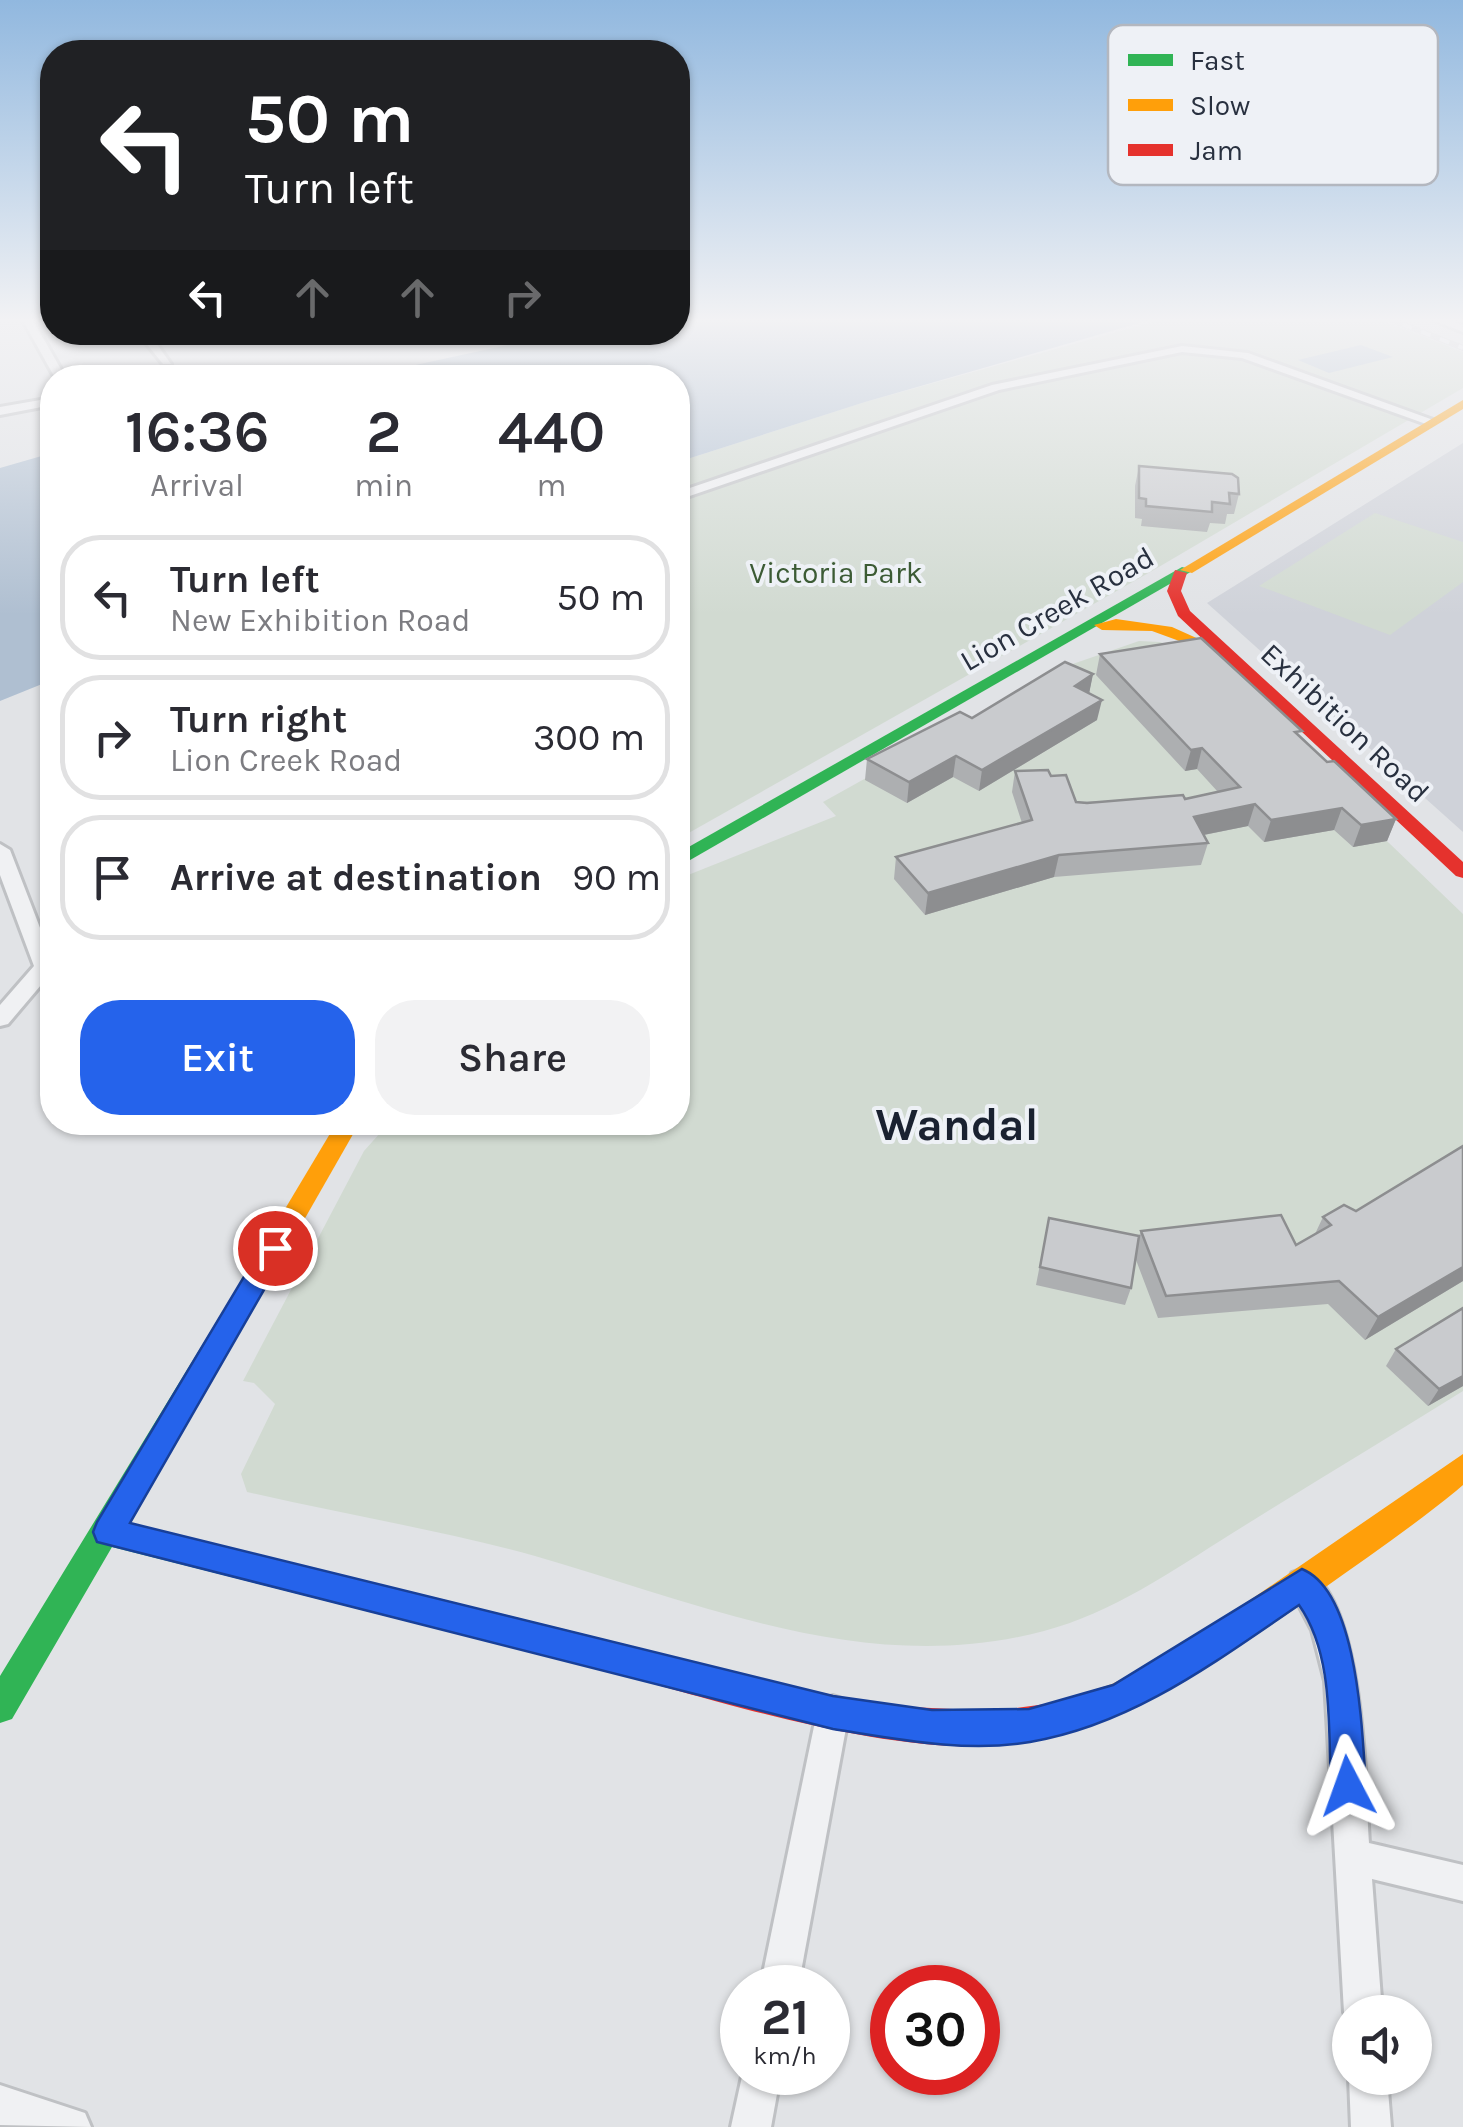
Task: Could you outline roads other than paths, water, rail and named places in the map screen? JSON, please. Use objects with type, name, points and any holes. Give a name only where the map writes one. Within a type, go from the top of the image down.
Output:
[{"type":"street","points":[[690,492],[908,416]]},
{"type":"street","points":[[1421,416],[1432,420]]},
{"type":"street","name":"Lion Creek Road","points":[[690,853],[1134,602],[1439,416]]},
{"type":"street","name":"Exhibition Road","points":[[1180,573],[1174,591],[1179,608],[1463,872]]},
{"type":"street","name":"Exhibition Road","points":[[1134,602],[1176,622],[1230,658]]},
{"type":"street","name":"Exhibition Road","points":[[1086,629],[1120,622],[1157,626],[1230,658]]},
{"type":"street","points":[[0,850],[40,945]]},
{"type":"street","points":[[0,1019],[40,976]]},
{"type":"street","points":[[0,1706],[108,1532],[340,1135]]},
{"type":"street","points":[[108,1532],[833,1712],[932,1727],[1029,1726],[1119,1700],[1159,1678],[1442,1488],[1463,1467]]},
{"type":"street","points":[[1302,1584],[1320,1608],[1342,1680],[1362,1995]]},
{"type":"street","points":[[784,1965],[833,1712]]},
{"type":"street","points":[[1353,1857],[1463,1883]]},
{"type":"street","points":[[751,2127],[757,2095]]},
{"type":"street","points":[[1369,2095],[1371,2127]]},
{"type":"street","points":[[0,2105],[70,2127]]},
{"type":"water","points":[[690,416],[821,416],[690,458]]},
{"type":"water","points":[[40,456],[40,685],[0,701],[0,468]]},
{"type":"district","name":"Wandal","points":[[957,1124]]},
{"type":"park label","name":"Victoria Park","points":[[836,573]]}]
